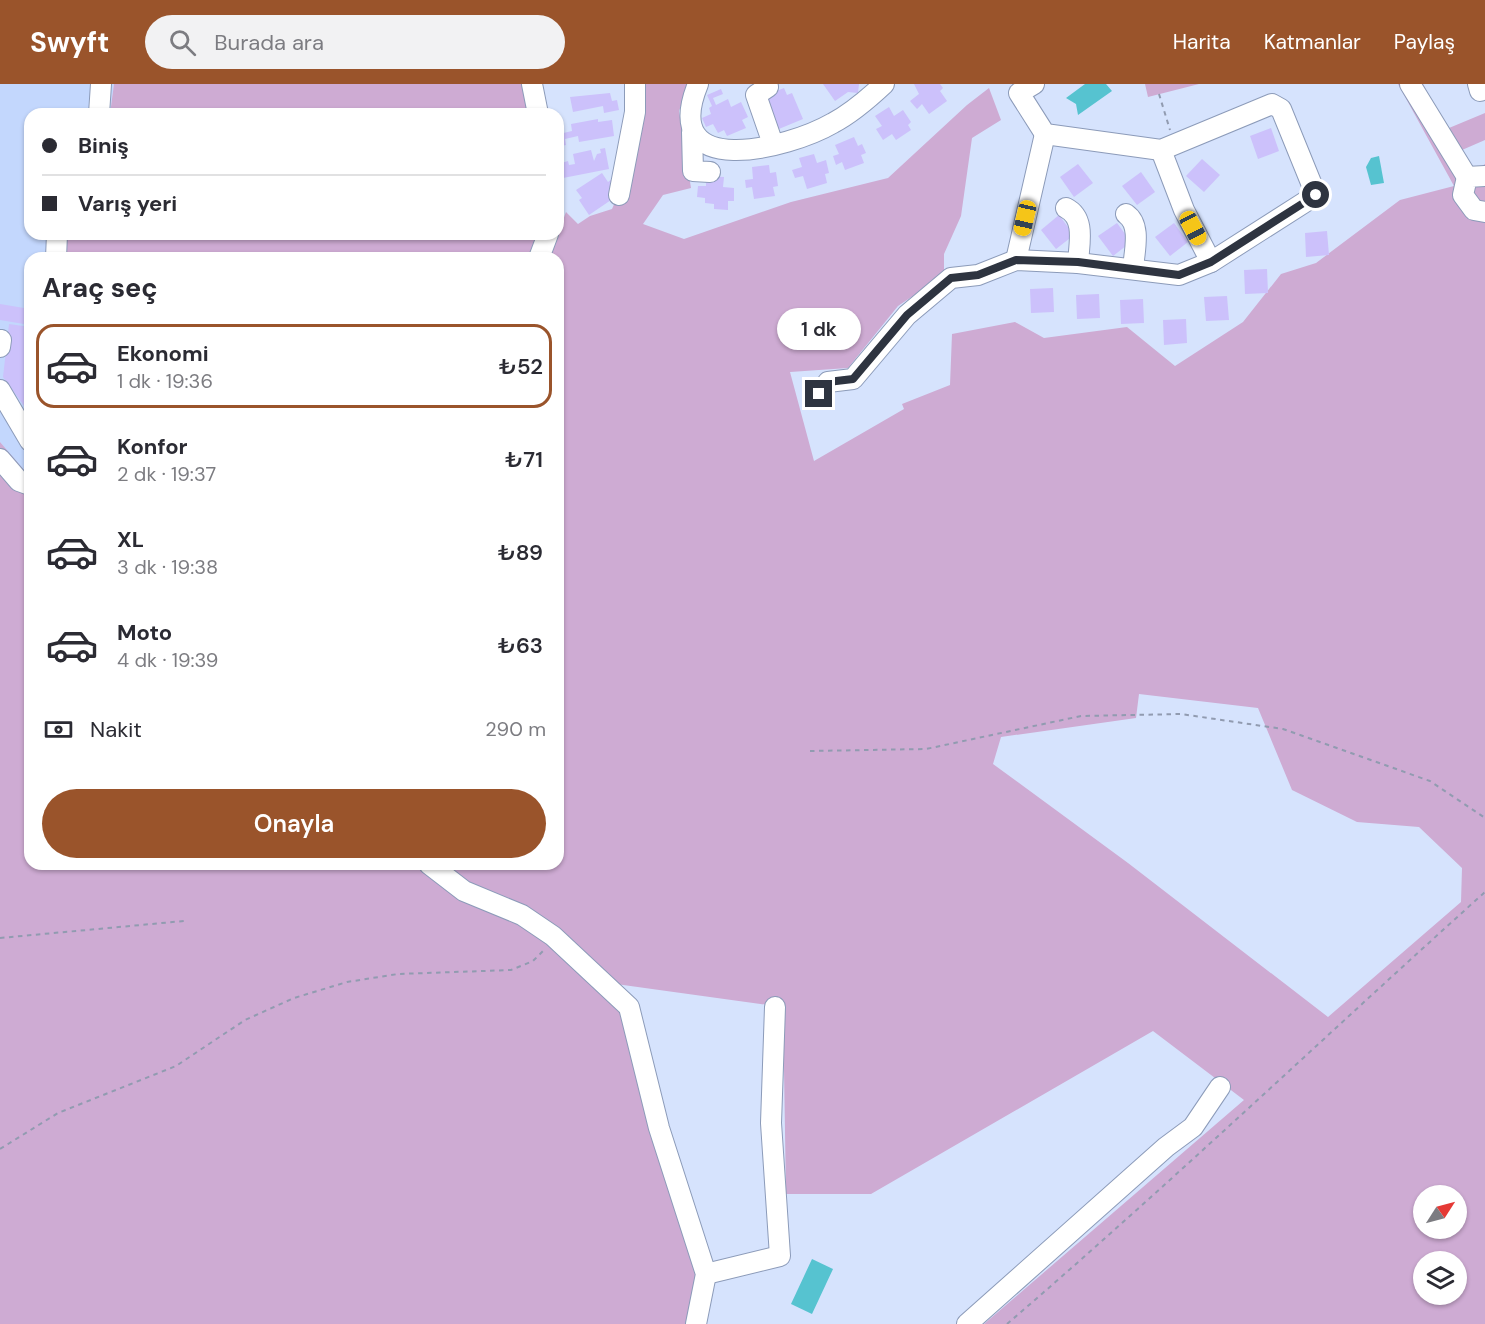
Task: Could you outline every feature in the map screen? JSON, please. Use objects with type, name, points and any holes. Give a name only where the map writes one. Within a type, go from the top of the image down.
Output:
[{"type":"street","points":[[99,108],[101,84]]},
{"type":"street","points":[[532,84],[537,108]]},
{"type":"street","points":[[619,195],[635,112],[635,84]]},
{"type":"street","points":[[692,132],[696,139],[708,146],[734,150],[761,152],[802,142],[839,128],[872,104],[884,84]]},
{"type":"street","points":[[1410,84],[1476,176],[1463,195],[1474,210],[1485,212]]},
{"type":"street","points":[[1478,84],[1480,91],[1485,88]]},
{"type":"street","points":[[706,85],[692,99],[689,120],[692,132],[693,171],[710,171]]},
{"type":"street","points":[[761,152],[756,95],[768,87]]},
{"type":"street","points":[[1016,260],[1045,134],[1027,88]]},
{"type":"street","points":[[819,394],[828,382],[853,379],[907,315],[951,278],[978,275],[1016,260],[1078,262],[1179,275],[1211,262],[1316,195],[1281,109],[1272,104],[1167,147],[1045,134]]},
{"type":"street","points":[[1167,147],[1184,210],[1211,262]]},
{"type":"street","points":[[1066,208],[1074,213],[1080,225],[1078,262]]},
{"type":"street","points":[[1126,214],[1132,219],[1136,228],[1133,269]]},
{"type":"street","points":[[0,390],[24,431]]},
{"type":"street","points":[[0,459],[19,481],[24,483]]},
{"type":"street","points":[[437,870],[464,891],[522,915],[553,936],[629,1007],[659,1128],[706,1274],[696,1324]]},
{"type":"street","points":[[706,1274],[780,1256],[771,1123],[775,1007]]},
{"type":"street","points":[[967,1324],[1157,1154],[1192,1126],[1220,1087]]},
{"type":"path","points":[[1159,94],[1167,147]]},
{"type":"path","points":[[810,752],[926,749],[1081,716],[1181,714],[1282,729],[1430,781],[1485,818]]},
{"type":"path","points":[[1007,1324],[1125,1223],[1304,1055],[1485,892]]},
{"type":"path","points":[[0,938],[184,921]]},
{"type":"path","points":[[0,1149],[25,1131],[58,1113],[176,1066],[245,1020],[294,998],[374,977],[423,972],[519,969],[538,957],[553,936]]},
{"type":"shaded area","points":[[0,84],[114,84],[111,108],[24,108],[24,240],[66,240],[66,252],[24,252],[24,471],[0,442]]},
{"type":"shaded area","points":[[114,84],[527,84],[532,108],[111,108]]},
{"type":"shaded area","points":[[639,84],[689,84],[679,111],[691,188],[663,195],[643,224],[684,239],[791,202],[888,178],[967,105],[989,88],[1001,120],[972,138],[961,216],[944,254],[944,275],[898,306],[848,368],[790,372],[814,461],[904,409],[902,404],[950,385],[952,334],[1015,322],[1044,338],[1127,327],[1175,366],[1243,322],[1281,274],[1316,263],[1400,200],[1454,186],[1398,84],[1423,84],[1440,118],[1460,147],[1449,128],[1485,113],[1485,140],[1462,150],[1475,171],[1485,164],[1485,1324],[984,1324],[1244,1100],[1153,1031],[871,1194],[786,1194],[783,1007],[616,984],[703,1244],[697,1324],[0,1324],[0,442],[24,470],[24,870],[564,870],[564,252],[66,252],[66,240],[564,240],[566,212],[578,224],[590,216],[612,209],[635,157]],"holes":[[[1139,694],[1258,708],[1292,790],[1357,822],[1419,827],[1462,868],[1461,902],[1328,1017],[1128,863],[993,764],[1001,737],[1136,718]]]},
{"type":"shaded area","points":[[1085,84],[1106,84],[1112,91],[1078,115],[1076,104],[1066,98]]},
{"type":"shaded area","points":[[1145,84],[1199,84],[1148,97]]},
{"type":"shaded area","points":[[1379,156],[1384,183],[1371,185],[1366,167],[1371,158]]},
{"type":"shaded area","points":[[812,1259],[833,1269],[812,1314],[791,1304]]},
{"type":"building","points":[[823,84],[859,84],[858,93],[848,92],[835,101]]},
{"type":"building","points":[[914,84],[940,84],[943,88],[940,91],[947,101],[929,114],[922,104],[917,109],[910,101],[919,94]]},
{"type":"building","points":[[784,88],[787,95],[792,93],[803,119],[774,131],[765,109],[770,104],[767,95]]},
{"type":"building","points":[[721,89],[723,94],[713,98],[716,105],[728,99],[731,107],[741,102],[748,117],[742,120],[746,128],[727,136],[724,130],[718,133],[713,124],[706,127],[702,118],[711,114],[709,108],[712,106],[707,95]]},
{"type":"building","points":[[610,93],[612,101],[617,100],[619,110],[604,113],[603,106],[573,112],[570,97]]},
{"type":"building","points":[[889,107],[894,116],[903,110],[911,122],[908,125],[911,130],[896,140],[892,134],[883,140],[876,129],[882,126],[875,116]]},
{"type":"building","points":[[598,119],[598,122],[612,120],[614,136],[579,142],[578,136],[565,139],[566,145],[564,145],[564,133],[572,131],[571,124]]},
{"type":"building","points":[[1271,128],[1279,151],[1258,159],[1250,136]]},
{"type":"building","points":[[854,137],[858,146],[862,144],[866,153],[861,155],[864,163],[845,170],[842,162],[836,165],[833,156],[839,154],[835,145]]},
{"type":"building","points":[[605,148],[609,169],[564,178],[564,162],[568,161],[569,165],[575,164],[573,154],[591,150],[594,161],[597,154],[601,153],[600,149]]},
{"type":"building","points":[[814,154],[817,163],[826,160],[829,173],[825,174],[827,183],[807,189],[803,176],[795,178],[792,170],[802,167],[799,158]]},
{"type":"building","points":[[1202,159],[1220,175],[1204,192],[1186,176]]},
{"type":"building","points":[[1078,164],[1093,183],[1074,197],[1060,177]]},
{"type":"building","points":[[769,165],[770,173],[776,172],[778,186],[773,187],[775,196],[754,199],[752,187],[746,188],[745,180],[753,179],[752,167]]},
{"type":"building","points":[[1141,172],[1155,192],[1137,205],[1122,186]]},
{"type":"building","points":[[602,173],[608,182],[612,179],[618,190],[608,196],[611,200],[589,215],[579,200],[582,198],[576,190]]},
{"type":"building","points":[[706,176],[724,177],[723,187],[734,188],[734,201],[728,201],[728,210],[714,209],[714,204],[705,203],[705,198],[697,197],[698,186],[706,186]]},
{"type":"building","points":[[1059,215],[1074,235],[1056,249],[1041,230]]},
{"type":"building","points":[[1117,223],[1131,242],[1113,256],[1098,236]]},
{"type":"building","points":[[1174,223],[1188,242],[1170,256],[1155,237]]},
{"type":"building","points":[[1327,231],[1329,255],[1306,257],[1305,233]]},
{"type":"building","points":[[1267,269],[1268,293],[1245,294],[1244,270]]},
{"type":"building","points":[[1053,288],[1054,312],[1031,313],[1030,289]]},
{"type":"building","points":[[1099,294],[1100,318],[1077,319],[1076,295]]},
{"type":"building","points":[[1227,296],[1229,320],[1206,321],[1204,297]]},
{"type":"building","points":[[1143,299],[1144,323],[1121,324],[1120,300]]},
{"type":"building","points":[[0,304],[24,308],[24,324],[0,320]]},
{"type":"building","points":[[1186,319],[1187,343],[1164,345],[1163,320]]},
{"type":"building","points":[[9,324],[24,326],[24,406],[3,377]]},
{"type":"route","points":[[819,394],[828,382],[853,379],[907,315],[951,278],[978,275],[1016,260],[1078,262],[1179,275],[1211,262],[1316,195]]}]
